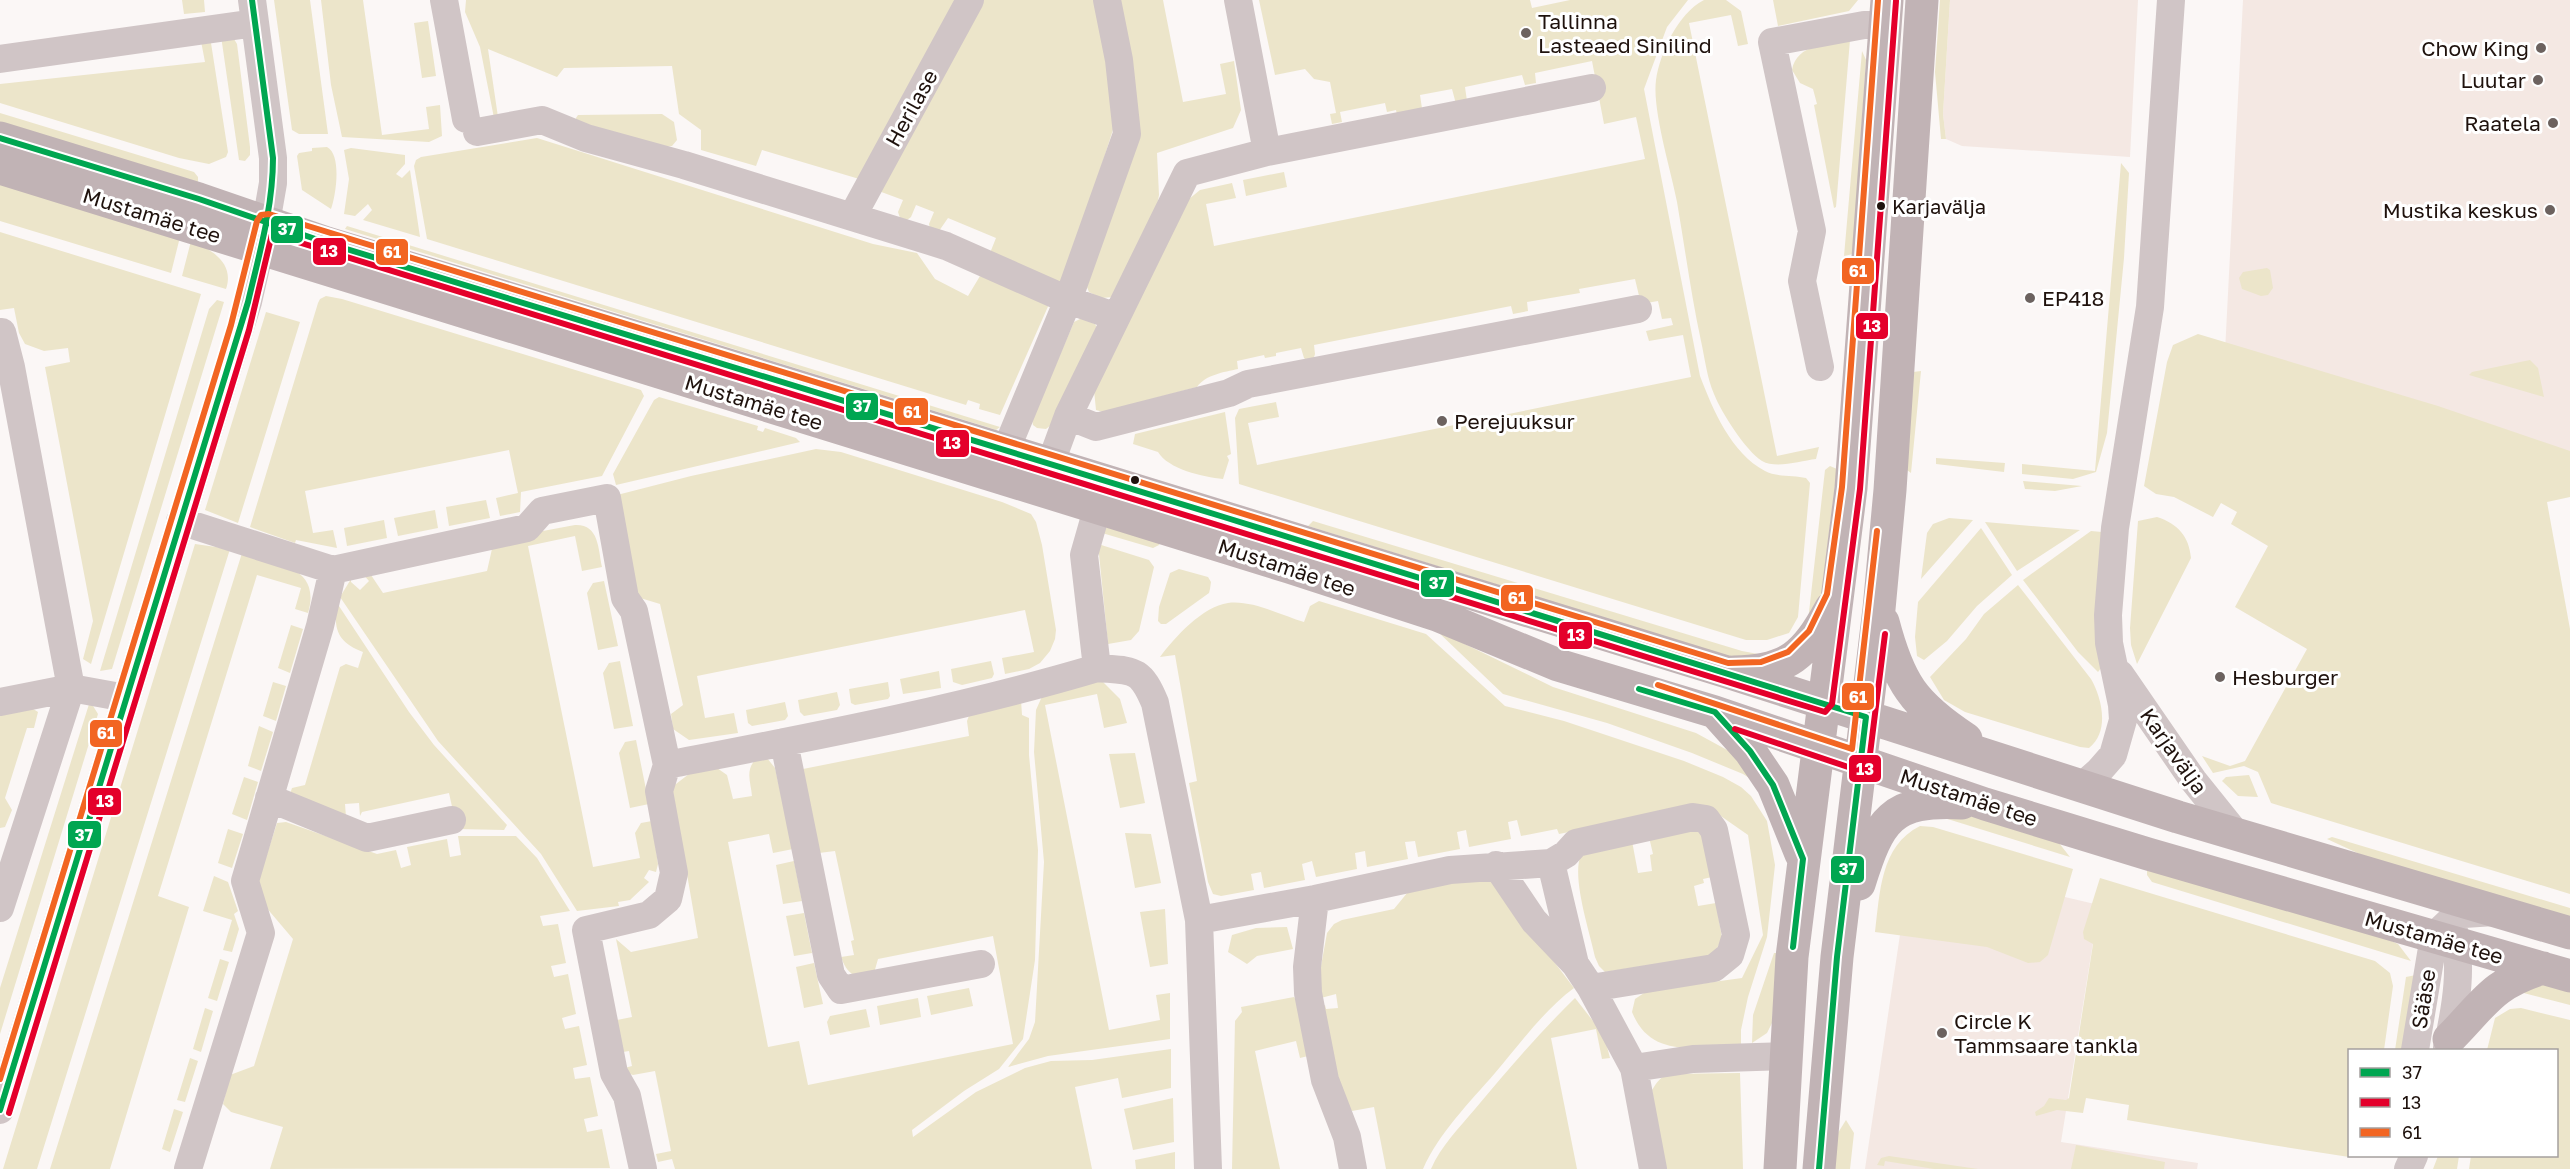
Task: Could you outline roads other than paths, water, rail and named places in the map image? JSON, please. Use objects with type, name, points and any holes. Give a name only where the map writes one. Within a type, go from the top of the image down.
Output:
[{"type":"main road","points":[[1819,1169],[1837,957],[1879,609],[1890,490],[1922,0]]},
{"type":"main road","points":[[1780,1169],[1792,957],[1851,488],[1886,13]]},
{"type":"main road","name":"Mustamäe tee","points":[[0,138],[199,200],[264,236],[1019,483],[1101,494],[1227,518],[1726,672],[2238,836],[2556,972]]},
{"type":"main road","name":"Mustamäe tee","points":[[0,168],[264,236],[1006,450],[1059,441],[1101,494],[1437,615],[1558,665],[1714,712],[1985,804],[2148,854],[2445,923],[2494,912],[2570,933]]},
{"type":"main road","points":[[1726,672],[1763,671],[1793,660],[1816,636],[1836,597]]},
{"type":"main road","points":[[1879,609],[1895,663],[1905,684],[1929,712],[1995,758]]},
{"type":"main road","points":[[1714,712],[1750,751],[1773,785],[1803,859]]},
{"type":"main road","points":[[1837,957],[1872,844],[1885,824],[1906,808],[1919,804],[1948,802],[1985,804]]},
{"type":"main road","points":[[2448,1045],[2497,988],[2519,975],[2556,972]]},
{"type":"street","points":[[444,0],[472,126],[542,120],[586,138],[684,165],[946,246],[1068,300],[1114,316]]},
{"type":"street","name":"Herilase","points":[[852,217],[970,0]]},
{"type":"street","points":[[1107,0],[1119,60],[1127,134],[1068,300],[1006,450],[1019,483],[1059,441],[1114,316],[1186,173],[1267,152],[1592,88]]},
{"type":"street","points":[[1238,0],[1267,152]]},
{"type":"street","name":"Karjavälja","points":[[2082,786],[2113,755],[2123,720],[2109,644],[2108,615],[2115,528],[2150,307],[2171,0]]},
{"type":"street","points":[[0,59],[254,11],[273,158],[273,183],[264,236],[248,302],[0,1110]]},
{"type":"street","points":[[1820,367],[1802,281],[1812,231],[1772,42],[1864,25],[1886,13]]},
{"type":"street","points":[[1059,441],[1096,427],[1229,393],[1248,384],[1638,309]]},
{"type":"street","points":[[0,332],[2,332],[11,367],[71,688],[9,847],[0,908]]},
{"type":"street","points":[[1097,668],[1084,555],[1101,494]]},
{"type":"street","points":[[180,521],[333,570],[526,528],[542,511],[607,498],[625,598],[634,611],[667,765],[659,790],[674,873],[668,899],[649,915],[586,930],[614,1073],[627,1096],[643,1169]]},
{"type":"street","points":[[188,1169],[261,933],[245,884],[320,626],[333,570]]},
{"type":"street","name":"Karjavälja","points":[[2114,664],[2193,780],[2238,836]]},
{"type":"street","points":[[667,765],[996,697],[1097,668],[1133,671],[1147,684],[1155,703],[1199,920],[1208,1169]]},
{"type":"street","points":[[0,702],[71,688],[126,698]]},
{"type":"street","points":[[784,742],[831,975],[841,990],[981,963]]},
{"type":"street","points":[[269,798],[367,838],[452,820]]},
{"type":"street","points":[[1199,920],[1315,899],[1450,870],[1551,862],[1566,854],[1576,843],[1693,817],[1706,819],[1714,830],[1736,935],[1730,955],[1713,968],[1591,988]]},
{"type":"street","points":[[1551,862],[1575,964]]},
{"type":"street","points":[[1496,866],[1534,921],[1575,964],[1591,988],[1634,1068],[1653,1169]]},
{"type":"street","points":[[1315,899],[1307,967],[1308,993],[1325,1080],[1347,1137],[1353,1169]]},
{"type":"street","name":"Sääse","points":[[2445,923],[2459,975],[2448,1045]]},
{"type":"street","name":"Sääse","points":[[2415,1049],[2445,923]]},
{"type":"street","points":[[1634,1068],[1694,1059],[1788,1056]]},
{"type":"place","name":"Tallinna Lasteaed Sinilind","points":[[1526,33]]},
{"type":"place","name":"Chow King","points":[[2541,48]]},
{"type":"place","name":"Luutar","points":[[2538,80]]},
{"type":"place","name":"Raatela","points":[[2553,123]]},
{"type":"place","name":"Karjavälja","points":[[1881,206]]},
{"type":"place","name":"Mustika keskus","points":[[2550,210]]},
{"type":"place","name":"EP418","points":[[2030,298]]},
{"type":"place","name":"Perejuuksur","points":[[1442,421]]},
{"type":"place","name":"Hesburger","points":[[2220,677]]},
{"type":"place","name":"Circle K Tammsaare tankla","points":[[1942,1033]]}]
